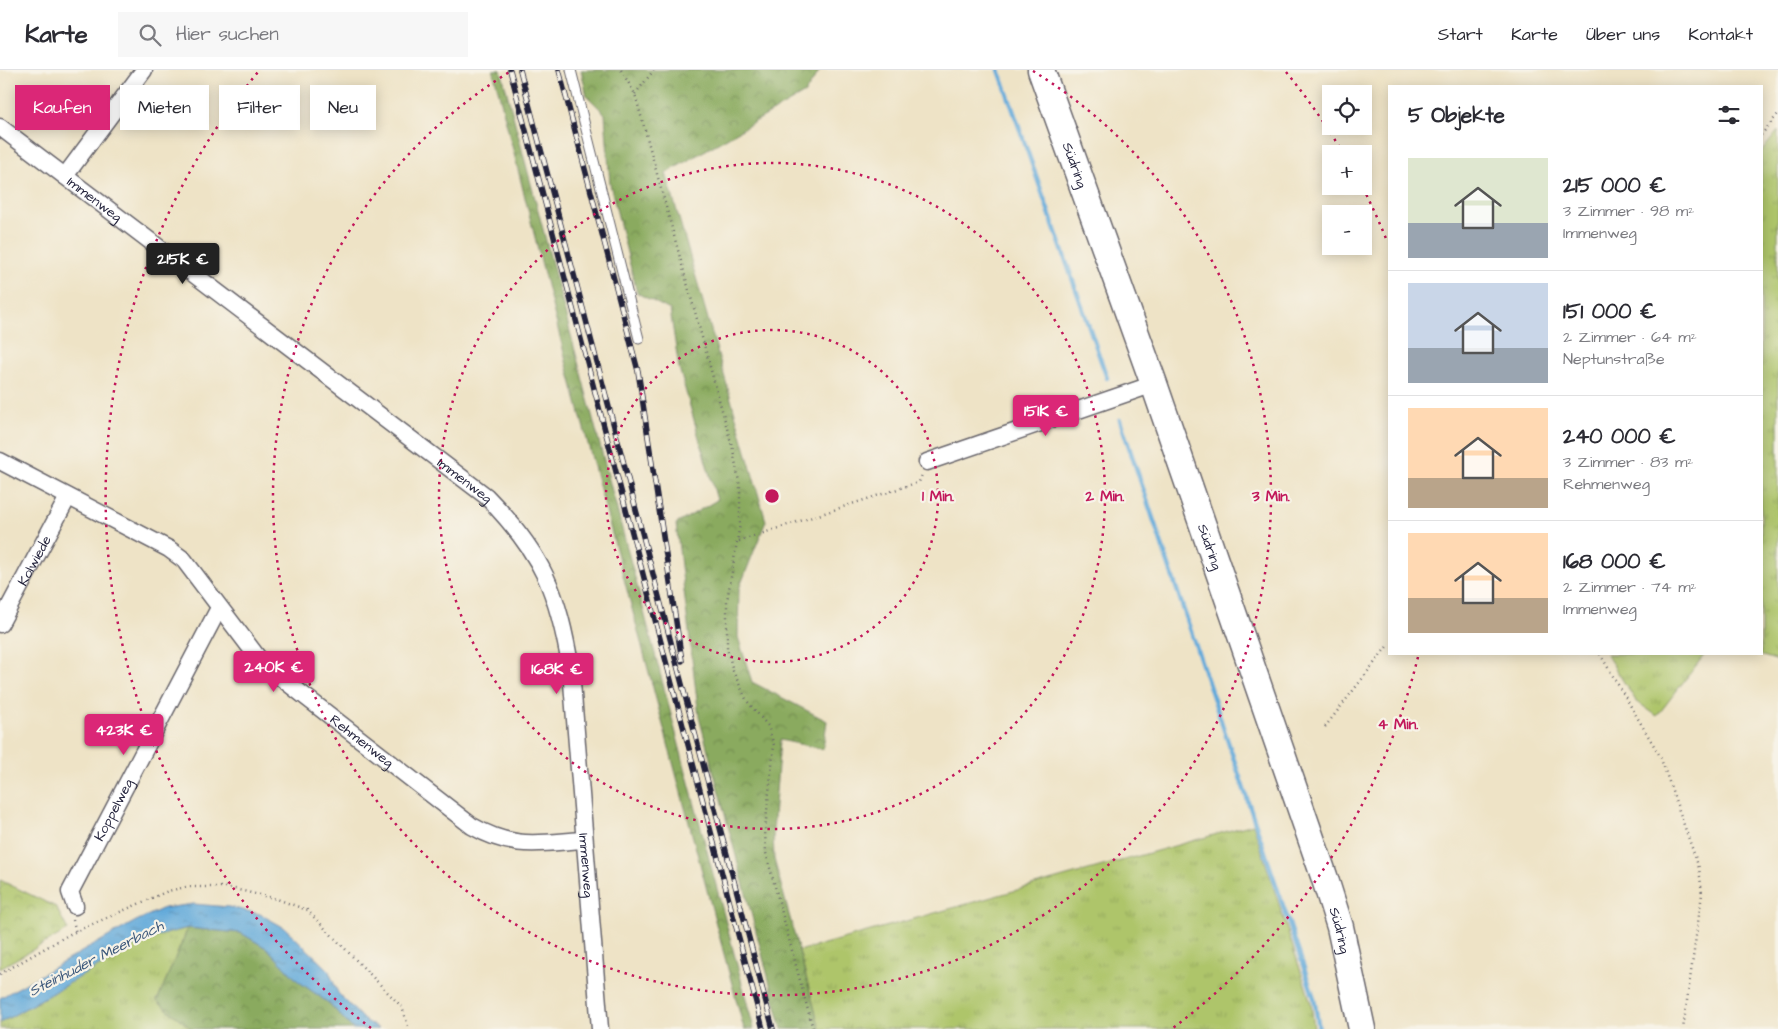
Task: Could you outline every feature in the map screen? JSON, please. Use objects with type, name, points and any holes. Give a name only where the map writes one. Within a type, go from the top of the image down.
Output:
[{"type":"main road","name":"Südring","points":[[1042,70],[1154,384],[1324,876],[1340,926],[1362,1029]]},
{"type":"street","points":[[65,176],[144,70]]},
{"type":"street","name":"Immenweg","points":[[0,127],[486,496],[512,522],[533,550],[550,584],[563,626],[570,670],[600,1029]]},
{"type":"street","points":[[927,462],[1154,384]]},
{"type":"street","name":"Rehmenweg","points":[[0,461],[169,549],[184,560],[196,574],[218,608],[255,655],[271,671],[472,826],[503,841],[521,844],[584,840]]},
{"type":"street","name":"Kolwiede","points":[[0,624],[68,496]]},
{"type":"street","name":"Koppelweg","points":[[75,906],[70,892],[218,608]]},
{"type":"lane","points":[[571,70],[639,339]]},
{"type":"path","points":[[621,70],[635,94],[733,450],[740,487],[739,541],[727,601],[727,648],[733,671],[747,701],[768,726],[774,746],[765,830],[766,853],[813,1029]]},
{"type":"path","points":[[635,94],[654,70]]},
{"type":"path","points":[[1763,133],[1778,114]]},
{"type":"path","points":[[739,541],[919,482],[927,462]]},
{"type":"path","points":[[1325,727],[1388,645]]},
{"type":"path","points":[[1601,655],[1660,756],[1700,868],[1702,894],[1683,1029]]},
{"type":"path","points":[[0,974],[70,934],[168,891],[186,887],[226,887],[276,899],[307,910],[402,1007],[409,1029]]},
{"type":"green space","points":[[493,70],[501,70],[754,1029],[744,1029],[567,365]]},
{"type":"green space","points":[[581,70],[820,70],[805,93],[666,173],[766,521],[739,589],[738,637],[752,682],[827,721],[823,749],[780,740],[773,831],[774,859],[820,1029],[782,1029],[699,717],[676,524],[717,500],[679,368],[670,310],[637,293],[610,184],[605,114],[587,96]]},
{"type":"green space","points":[[1778,131],[1778,661],[1760,655],[1763,655],[1763,150]]},
{"type":"green space","points":[[1607,655],[1704,655],[1657,716],[1636,701]]},
{"type":"green space","points":[[1253,824],[1311,1003],[1314,1029],[820,1029],[799,951]]},
{"type":"green space","points":[[0,880],[56,907],[68,930],[0,968]]},
{"type":"green space","points":[[188,928],[157,1001],[192,1029],[0,1029],[0,1023],[146,939]]},
{"type":"green space","points":[[188,928],[241,933],[268,949],[298,981],[330,1004],[353,1029],[192,1029],[157,1001]]},
{"type":"water","name":"Steinhuder Meerbach","points":[[194,904],[229,907],[260,914],[285,928],[328,969],[338,993],[364,1020],[379,1029],[353,1029],[330,1004],[298,981],[268,949],[241,933],[188,928],[146,939],[0,1023],[0,998],[136,921],[164,908]]},
{"type":"waterway","points":[[999,70],[1107,378]]},
{"type":"waterway","points":[[1120,420],[1314,998],[1319,1029]]},
{"type":"railway","points":[[510,70],[763,1029]]},
{"type":"railway","points":[[520,70],[773,1029]]},
{"type":"railway","points":[[559,70],[638,371],[682,661]]}]
